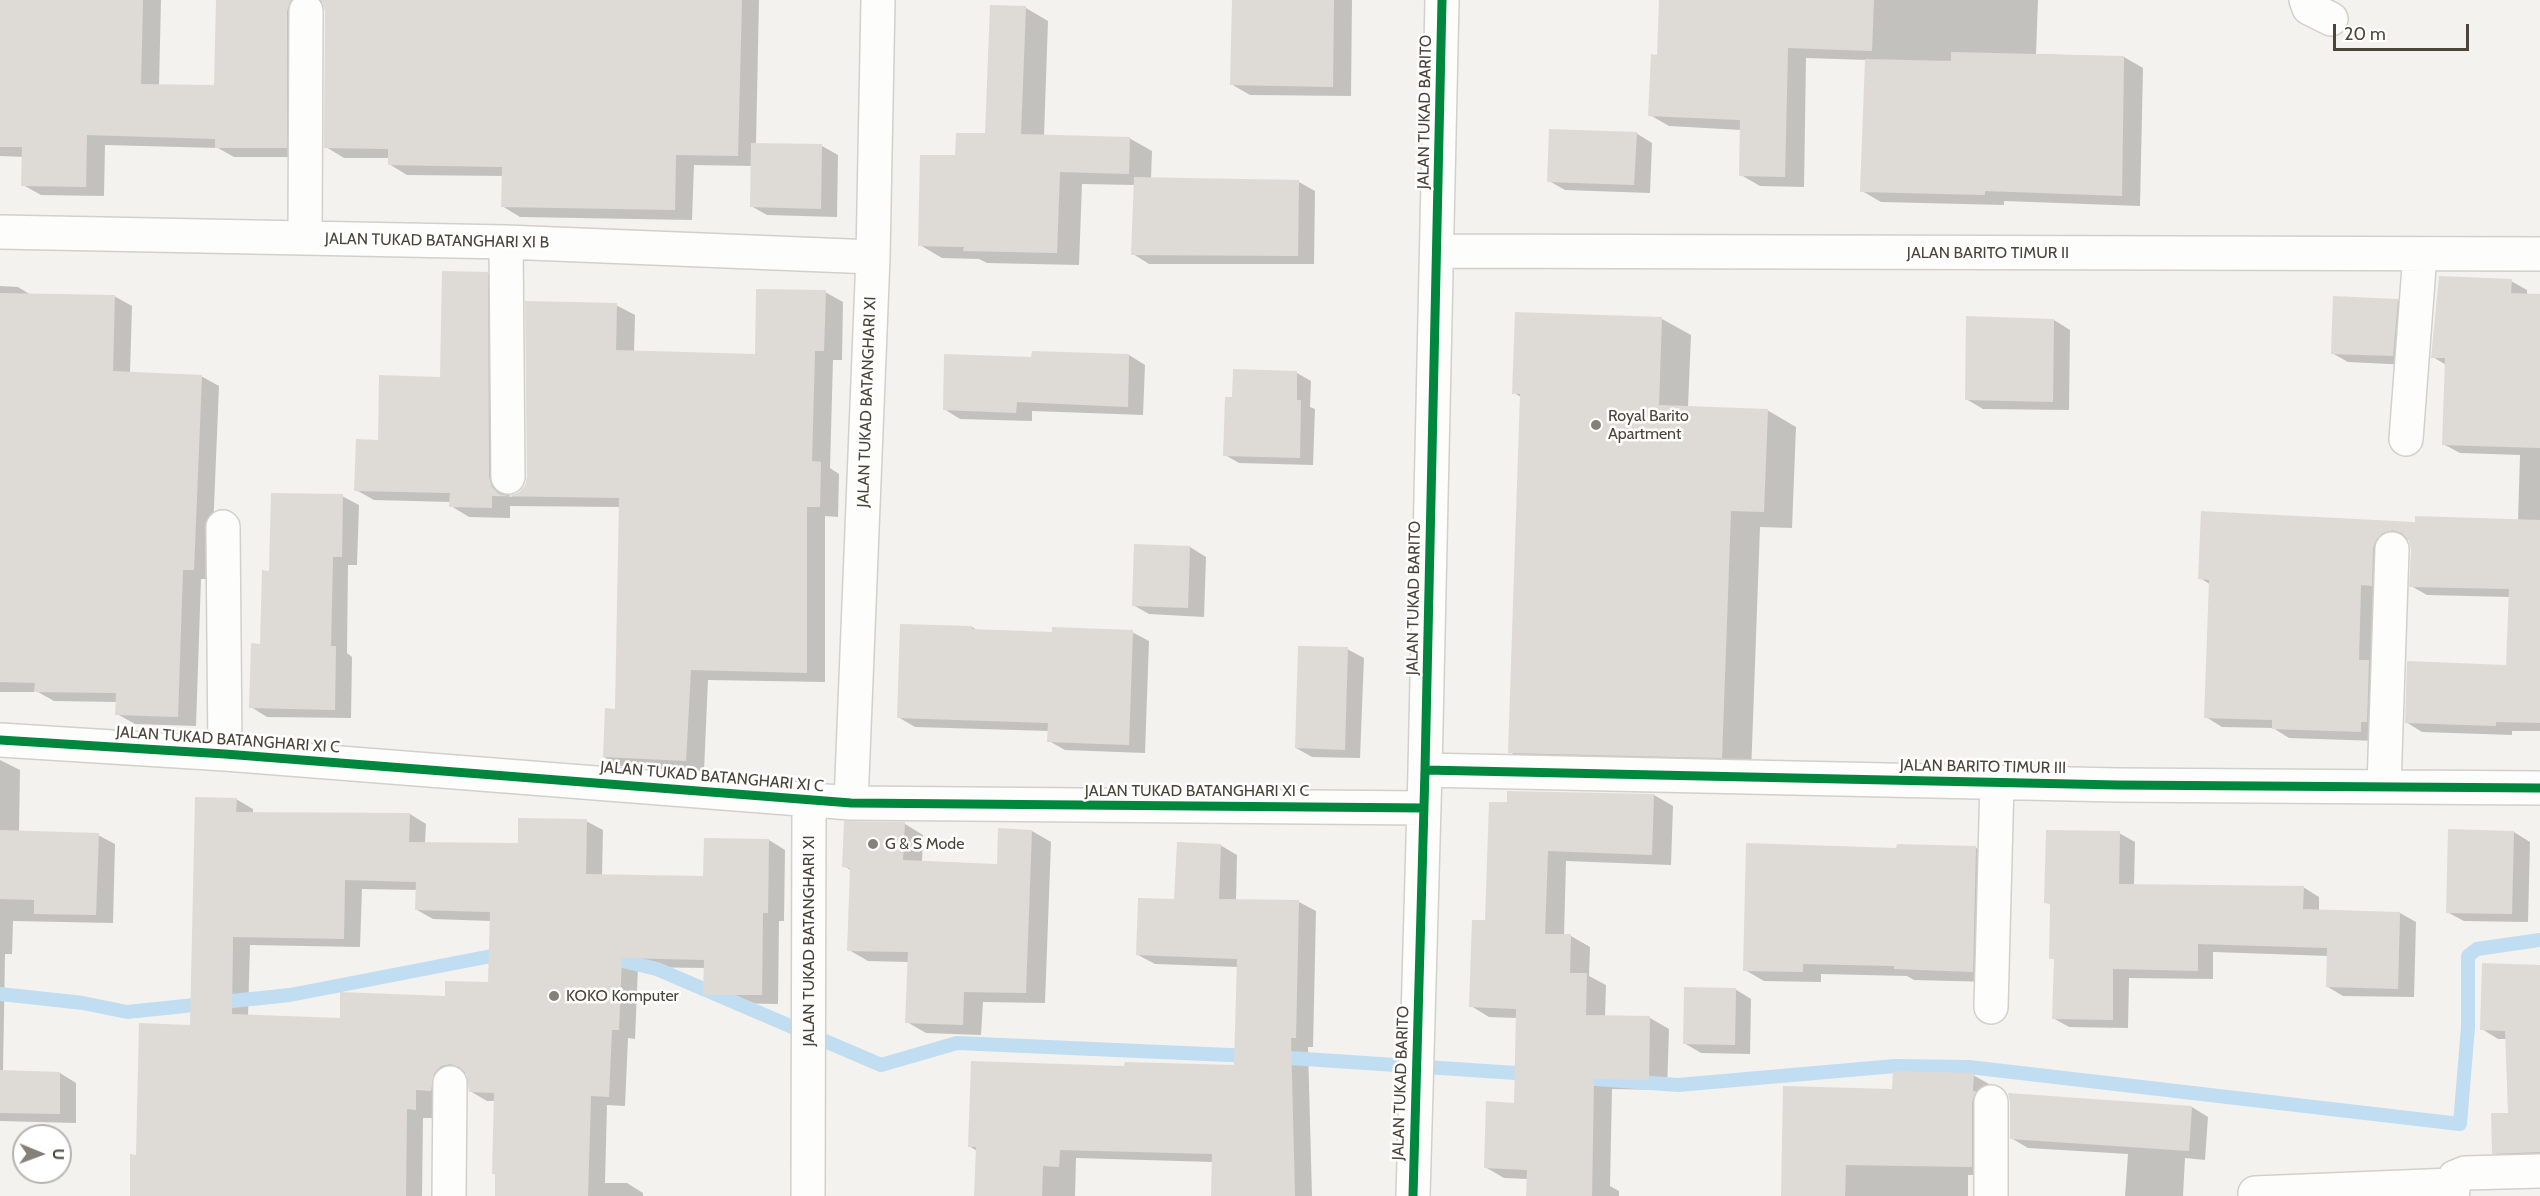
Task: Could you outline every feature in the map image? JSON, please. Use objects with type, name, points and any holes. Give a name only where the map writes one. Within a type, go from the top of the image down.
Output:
[{"type":"street","name":"JALAN TUKAD BATANGHARI XI","points":[[851,803],[873,257],[878,0]]},
{"type":"street","name":"JALAN TUKAD BARITO","points":[[1413,1196],[1442,0]]},
{"type":"street","points":[[305,238],[306,10]]},
{"type":"street","name":"JALAN TUKAD BATANGHARI XI B","points":[[0,232],[506,242],[873,257]]},
{"type":"street","points":[[506,242],[508,477]]},
{"type":"street","name":"JALAN BARITO TIMUR II","points":[[1437,251],[2540,254]]},
{"type":"street","points":[[2406,439],[2420,254]]},
{"type":"street","points":[[223,527],[225,754]]},
{"type":"street","points":[[2384,786],[2392,549]]},
{"type":"street","name":"JALAN TUKAD BATANGHARI XI C","points":[[0,740],[225,754],[851,803],[1424,808]]},
{"type":"street","name":"JALAN BARITO TIMUR III","points":[[1425,770],[1997,782],[2540,788]]},
{"type":"street","points":[[1992,1007],[1997,782]]},
{"type":"street","name":"JALAN TUKAD BATANGHARI XI","points":[[808,1196],[809,800]]},
{"type":"street","points":[[449,1196],[450,1083]]},
{"type":"street","points":[[1991,1102],[1991,1196]]},
{"type":"street","points":[[2255,1193],[2452,1191],[2455,1177],[2465,1173],[2540,1171]]},
{"type":"building","points":[[0,0],[143,0],[141,84],[214,85],[216,0],[291,0],[287,11],[287,148],[215,148],[215,139],[87,135],[86,187],[21,186],[22,147],[0,147]]},
{"type":"building","points":[[321,0],[742,0],[738,156],[676,155],[675,210],[501,207],[502,167],[388,165],[388,149],[324,148],[325,11]]},
{"type":"building","points":[[1232,0],[1334,0],[1333,87],[1230,85]]},
{"type":"building","points":[[1659,0],[1874,0],[1872,51],[1788,48],[1785,177],[1739,176],[1740,120],[1648,116],[1651,54],[1657,55]]},
{"type":"building","points":[[990,5],[1026,6],[1021,134],[1130,137],[1129,174],[1060,172],[1057,253],[963,251],[964,247],[918,246],[920,155],[955,155],[956,133],[985,133]]},
{"type":"building","points":[[1951,52],[2124,56],[2122,196],[1985,191],[1985,195],[1860,192],[1865,59],[1951,61]]},
{"type":"building","points":[[1549,129],[1637,132],[1634,185],[1547,182]]},
{"type":"building","points":[[751,143],[822,144],[821,209],[750,207]]},
{"type":"building","points":[[1134,177],[1299,180],[1298,256],[1131,255]]},
{"type":"building","points":[[442,271],[488,272],[489,477],[492,487],[499,494],[508,496],[518,493],[525,486],[527,477],[525,301],[617,303],[616,350],[755,354],[756,289],[826,290],[824,351],[815,351],[812,461],[821,462],[820,507],[807,507],[807,673],[691,670],[686,761],[603,757],[605,708],[615,709],[619,498],[492,496],[492,508],[449,507],[450,493],[354,491],[356,439],[378,440],[379,375],[440,377]]},
{"type":"building","points":[[2439,276],[2512,279],[2511,293],[2540,294],[2540,448],[2442,445],[2445,358],[2431,358]]},
{"type":"building","points":[[0,293],[115,295],[113,371],[202,375],[194,570],[183,570],[178,717],[115,715],[116,693],[34,692],[35,683],[0,682]]},
{"type":"building","points":[[2333,296],[2398,299],[2393,356],[2331,354]]},
{"type":"building","points":[[1515,312],[1662,317],[1659,405],[1768,409],[1764,512],[1731,511],[1722,758],[1508,753],[1520,394],[1512,394]]},
{"type":"building","points":[[1966,316],[2054,319],[2053,402],[1965,400]]},
{"type":"building","points":[[1032,351],[1129,354],[1128,407],[1017,402],[1016,413],[943,410],[944,354],[1031,357]]},
{"type":"building","points":[[1233,369],[1297,371],[1297,400],[1301,400],[1300,458],[1223,456],[1225,397],[1232,397]]},
{"type":"building","points":[[271,493],[343,494],[342,557],[333,557],[331,646],[336,646],[335,710],[249,708],[251,643],[260,644],[262,570],[269,571]]},
{"type":"building","points":[[2201,511],[2415,522],[2415,516],[2540,520],[2540,723],[2496,722],[2496,726],[2405,723],[2407,661],[2506,665],[2509,589],[2409,587],[2411,550],[2409,541],[2402,533],[2392,530],[2383,533],[2376,540],[2373,548],[2372,586],[2361,585],[2359,660],[2369,660],[2367,722],[2361,722],[2361,732],[2272,729],[2272,720],[2204,718],[2209,580],[2198,579]]},
{"type":"building","points":[[1134,544],[1190,546],[1188,608],[1132,606]]},
{"type":"building","points":[[900,624],[1052,632],[1052,627],[1133,630],[1129,745],[1047,742],[1048,723],[897,718]]},
{"type":"building","points":[[1298,646],[1348,647],[1345,750],[1295,748]]},
{"type":"building","points":[[1507,791],[1654,794],[1652,855],[1548,851],[1545,934],[1571,934],[1570,973],[1587,973],[1586,1015],[1650,1016],[1649,1080],[1594,1079],[1592,1196],[1526,1196],[1527,1170],[1484,1168],[1486,1101],[1514,1103],[1516,1009],[1469,1007],[1472,920],[1485,920],[1489,802],[1507,802]]},
{"type":"building","points":[[195,797],[237,798],[236,812],[410,813],[409,842],[518,843],[518,818],[587,819],[586,874],[703,876],[704,838],[769,839],[768,913],[763,913],[762,995],[703,995],[704,960],[622,958],[619,1030],[612,1030],[609,1097],[591,1096],[588,1196],[495,1196],[495,1174],[492,1174],[494,1093],[469,1092],[466,1073],[450,1064],[441,1066],[434,1073],[431,1091],[416,1090],[416,1110],[407,1109],[406,1196],[130,1196],[130,1154],[136,1155],[139,1023],[190,1025]],"holes":[[[345,880],[416,882],[415,910],[490,912],[488,982],[445,981],[445,996],[340,992],[340,1018],[232,1014],[233,937],[344,939]]]},
{"type":"building","points":[[844,821],[905,822],[903,860],[997,864],[998,828],[1032,830],[1026,993],[964,992],[963,1025],[905,1023],[908,952],[847,951],[850,868],[842,867]]},
{"type":"building","points":[[2448,829],[2514,831],[2512,914],[2446,913]]},
{"type":"building","points":[[0,830],[99,833],[96,915],[34,914],[34,900],[0,899]]},
{"type":"building","points":[[2046,830],[2120,831],[2119,884],[2304,886],[2303,909],[2400,912],[2398,989],[2326,987],[2327,948],[2198,944],[2198,971],[2113,969],[2113,1020],[2052,1019],[2054,959],[2049,959],[2050,904],[2044,903]]},
{"type":"building","points":[[1177,842],[1221,844],[1219,899],[1299,900],[1296,1038],[1291,1038],[1295,1196],[1211,1196],[1212,1154],[1060,1150],[1059,1167],[1043,1166],[1042,1196],[974,1196],[976,1147],[968,1147],[971,1061],[1124,1066],[1125,1062],[1234,1065],[1237,959],[1136,955],[1138,898],[1174,899]]},
{"type":"building","points":[[1746,843],[1896,848],[1897,844],[1976,846],[1973,972],[1894,969],[1894,966],[1803,964],[1803,972],[1743,971]]},
{"type":"building","points":[[2482,963],[2540,965],[2540,1152],[2492,1154],[2491,1113],[2508,1113],[2505,1031],[2480,1030]]},
{"type":"building","points":[[1684,987],[1736,988],[1735,1045],[1683,1044]]},
{"type":"building","points":[[0,1070],[60,1072],[60,1114],[0,1113]]},
{"type":"building","points":[[1893,1071],[1974,1073],[1973,1091],[1976,1091],[1972,1102],[1972,1167],[1846,1165],[1845,1196],[1781,1196],[1783,1086],[1892,1089]]},
{"type":"building","points":[[2008,1093],[2192,1106],[2189,1151],[2010,1139]]},
{"type":"waterway","points":[[1583,1078],[1678,1085],[1895,1066],[1969,1067],[2460,1124],[2468,1027],[2468,956],[2477,949],[2540,940]]},
{"type":"waterway","points":[[0,994],[83,1003],[127,1012],[290,995],[507,953]]},
{"type":"waterway","points":[[606,957],[657,969],[881,1065],[957,1043],[1252,1056]]},
{"type":"waterway","points":[[1275,1057],[1531,1074]]},
{"type":"cycle path","points":[[1413,1196],[1442,0]]},
{"type":"cycle path","points":[[0,740],[225,754],[851,803],[1424,808]]},
{"type":"cycle path","points":[[1425,770],[2117,785],[2540,788]]},
{"type":"place","name":"Royal Barito Apartment","points":[[1596,425]]},
{"type":"place","name":"G & S Mode","points":[[873,844]]},
{"type":"place","name":"KOKO Komputer","points":[[554,996]]}]
